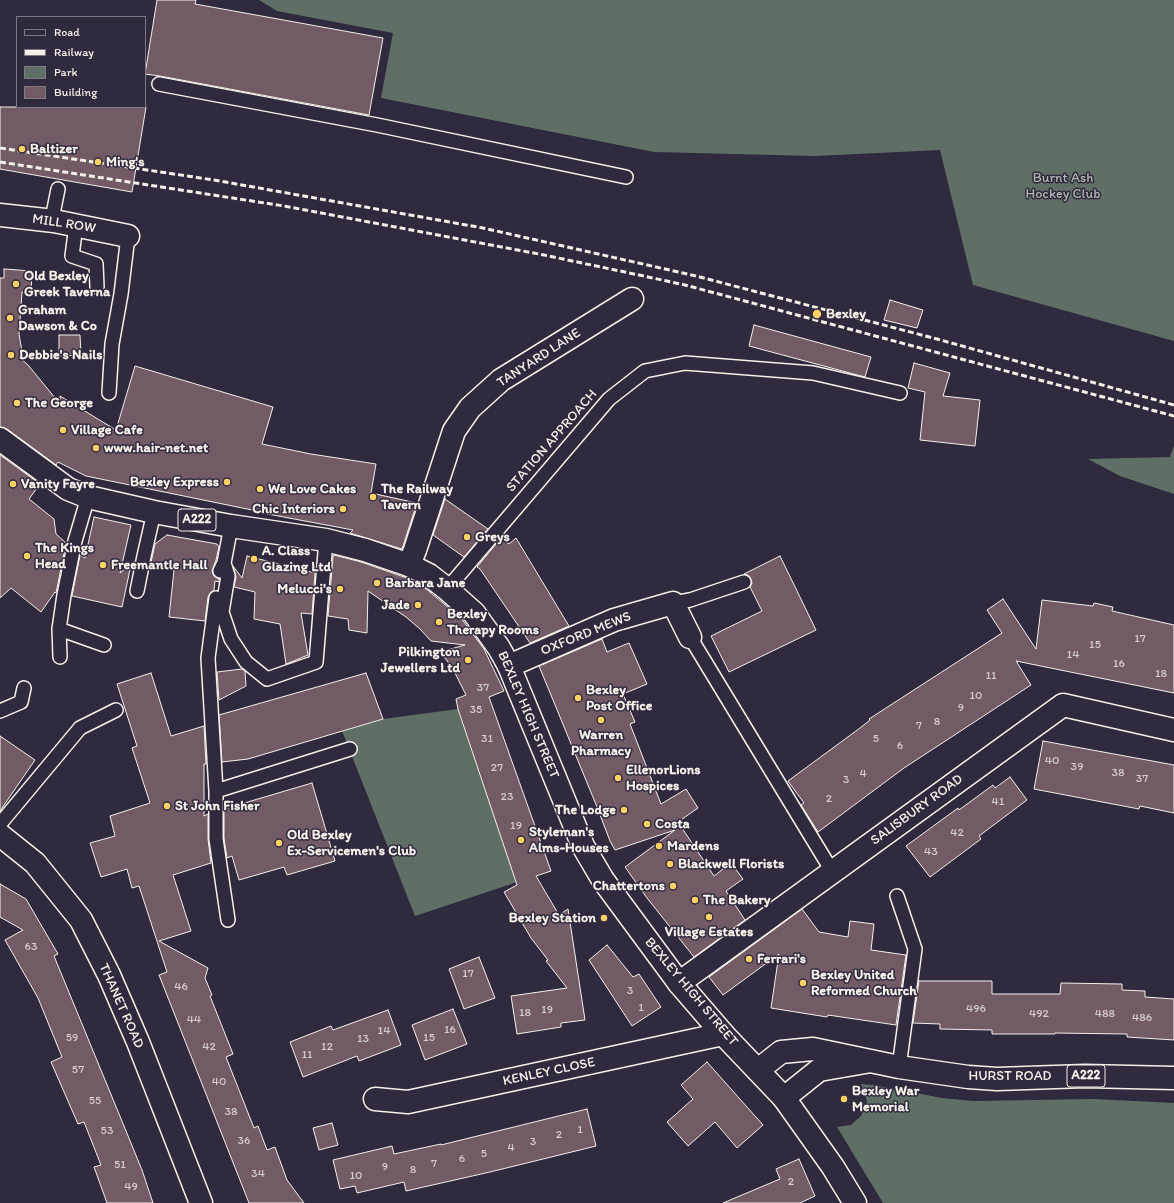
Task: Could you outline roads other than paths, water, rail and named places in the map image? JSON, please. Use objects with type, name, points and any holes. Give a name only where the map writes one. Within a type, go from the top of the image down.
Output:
[{"type":"street","name":"MILL ROW","points":[[0,215],[54,221],[128,236]]},
{"type":"street","name":"TANYARD LANE","points":[[409,565],[454,431],[470,408],[501,380],[632,299]]},
{"type":"street","name":"BEXLEY HIGH STREET","points":[[0,439],[68,489],[88,498],[231,526],[326,540],[365,550],[409,565],[429,576],[447,589],[474,613],[500,648],[509,666],[583,846],[603,880],[680,983],[723,1034],[784,1098],[833,1167],[855,1203]]},
{"type":"street","points":[[673,603],[690,637]]},
{"type":"street","name":"OXFORD MEWS","points":[[509,666],[614,620],[673,603]]},
{"type":"street","name":"SALISBURY ROAD","points":[[680,983],[832,871],[1063,705],[1174,730]]},
{"type":"street","name":"THANET ROAD","points":[[0,835],[35,863],[81,920],[109,975],[138,1042],[201,1203]]},
{"type":"street","name":"KENLEY CLOSE","points":[[375,1099],[408,1102],[723,1034]]},
{"type":"street","name":"HURST ROAD","points":[[758,1070],[781,1052],[813,1049],[899,1067],[943,1074],[997,1079],[1085,1076],[1174,1078]]},
{"type":"street","name":"HURST ROAD","points":[[784,1098],[819,1070],[871,1061]]},
{"type":"lane","points":[[159,84],[377,125],[626,177]]},
{"type":"lane","points":[[54,221],[53,214],[58,189]]},
{"type":"lane","points":[[76,225],[72,256],[96,264],[96,287]]},
{"type":"lane","points":[[109,393],[112,344],[121,294],[128,236]]},
{"type":"lane","name":"STATION APPROACH","points":[[447,589],[609,399],[645,371],[685,363],[813,373],[900,393]]},
{"type":"lane","points":[[60,657],[59,629],[64,595],[75,541],[88,498]]},
{"type":"lane","points":[[137,591],[154,512]]},
{"type":"lane","points":[[228,920],[216,839],[216,791],[208,658],[219,573],[224,563],[231,526]]},
{"type":"lane","points":[[224,563],[228,576],[222,612],[231,640],[246,662],[266,679],[316,662],[326,540]]},
{"type":"lane","points":[[673,603],[690,600],[744,582]]},
{"type":"lane","points":[[59,629],[104,645]]},
{"type":"lane","points":[[690,637],[832,871]]},
{"type":"lane","points":[[0,711],[21,702],[24,688]]},
{"type":"lane","points":[[0,824],[80,728],[116,710]]},
{"type":"lane","points":[[216,791],[350,749]]},
{"type":"lane","points":[[897,896],[915,949],[899,1067]]},
{"type":"railway","points":[[0,148],[214,180],[483,228],[696,276],[937,339],[1174,405]]},
{"type":"railway","points":[[0,162],[284,206],[544,255],[639,275],[685,285],[1174,416]]},
{"type":"place","name":"Baltizer","points":[[22,149]]},
{"type":"place","name":"Ming's","points":[[98,162]]},
{"type":"place","name":"Old Bexley Greek Taverna","points":[[16,284]]},
{"type":"place","name":"Bexley","points":[[817,314]]},
{"type":"place","name":"Graham Dawson & Co","points":[[10,318]]},
{"type":"place","name":"Debbie's Nails","points":[[11,355]]},
{"type":"place","name":"The George","points":[[17,403]]},
{"type":"place","name":"Village Cafe","points":[[63,430]]},
{"type":"place","name":"www.hair-net.net","points":[[96,448]]},
{"type":"place","name":"Bexley Express","points":[[227,482]]},
{"type":"place","name":"Vanity Fayre","points":[[13,484]]},
{"type":"place","name":"We Love Cakes","points":[[260,489]]},
{"type":"place","name":"The Railway Tavern","points":[[373,497]]},
{"type":"place","name":"Chic Interiors","points":[[343,509]]},
{"type":"place","name":"Greys","points":[[467,537]]},
{"type":"place","name":"The Kings Head","points":[[27,556]]},
{"type":"place","name":"A. Class Glazing Ltd","points":[[254,559]]},
{"type":"place","name":"Freemantle Hall","points":[[103,565]]},
{"type":"place","name":"Barbara Jane","points":[[377,583]]},
{"type":"place","name":"Melucci's","points":[[340,589]]},
{"type":"place","name":"Jade","points":[[418,605]]},
{"type":"place","name":"Bexley Therapy Rooms","points":[[439,622]]},
{"type":"place","name":"Pilkington Jewellers Ltd","points":[[468,660]]},
{"type":"place","name":"Bexley Post Office","points":[[578,698]]},
{"type":"place","name":"Warren Pharmacy","points":[[601,720]]},
{"type":"place","name":"EllenorLions Hospices","points":[[618,778]]},
{"type":"place","name":"St John Fisher","points":[[167,806]]},
{"type":"place","name":"The Lodge","points":[[624,810]]},
{"type":"place","name":"Costa","points":[[647,824]]},
{"type":"place","name":"Styleman's Alms-Houses","points":[[521,840]]},
{"type":"place","name":"Old Bexley Ex-Servicemen's Club","points":[[279,843]]},
{"type":"place","name":"Mardens","points":[[659,846]]},
{"type":"place","name":"Blackwell Florists","points":[[670,864]]},
{"type":"place","name":"Chattertons","points":[[673,886]]},
{"type":"place","name":"The Bakery","points":[[695,900]]},
{"type":"place","name":"Village Estates","points":[[709,917]]},
{"type":"place","name":"Bexley Station","points":[[604,918]]},
{"type":"place","name":"Ferrari's","points":[[749,959]]},
{"type":"place","name":"Bexley United Reformed Church","points":[[803,983]]},
{"type":"place","name":"Bexley War Memorial","points":[[844,1099]]},
{"type":"park label","name":"Burnt Ash Hockey Club","points":[[1063,186]]}]
